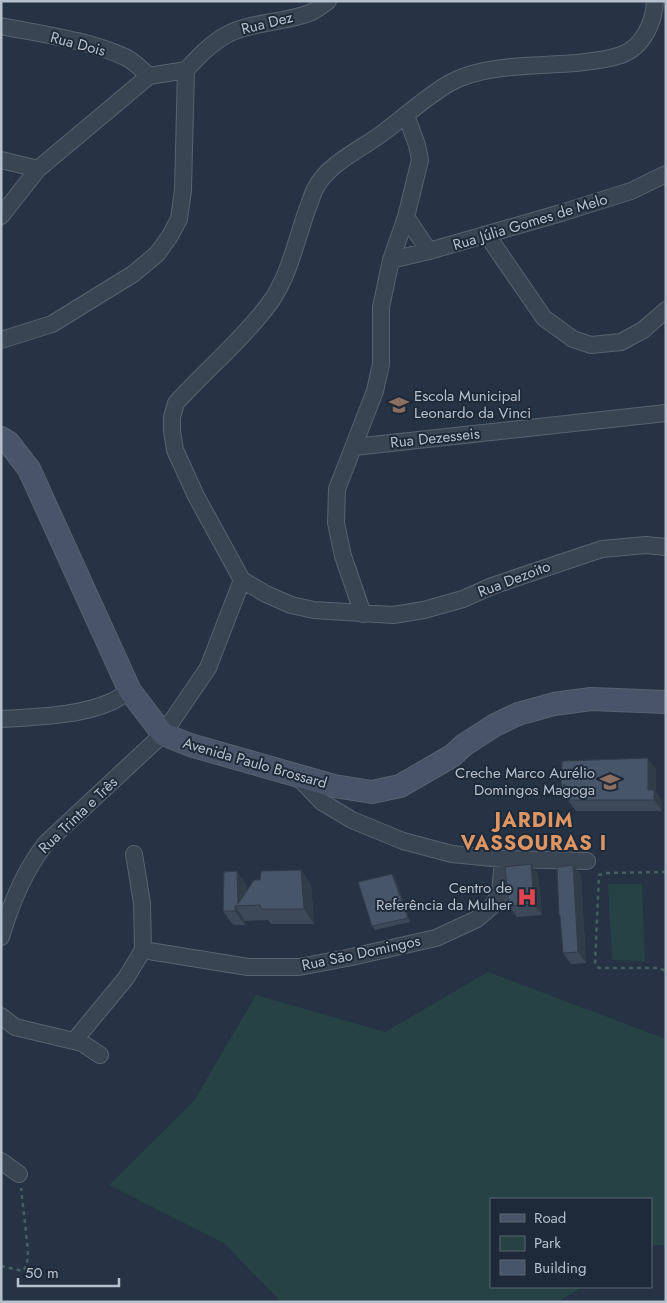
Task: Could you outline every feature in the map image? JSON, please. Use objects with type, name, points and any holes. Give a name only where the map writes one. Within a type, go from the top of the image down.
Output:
[{"type":"main road","name":"Avenida Paulo Brossard","points":[[4,442],[29,469],[130,691],[163,734],[190,745],[334,786],[372,792],[400,786],[452,756],[464,745],[494,725],[518,714],[554,704],[591,699],[666,702]]},
{"type":"street","name":"Rua Dez","points":[[186,70],[210,46],[231,33],[312,11],[328,1]]},
{"type":"street","points":[[242,580],[196,496],[175,450],[172,417],[176,403],[270,304],[282,283],[315,188],[330,170],[448,84],[466,75],[488,70],[594,61],[622,55],[636,46],[648,32],[655,13],[655,1]]},
{"type":"street","name":"Rua Dois","points":[[1,26],[106,50],[126,58],[149,76]]},
{"type":"street","points":[[1,216],[38,169],[149,76],[186,70],[183,190],[179,219],[170,236],[157,254],[133,274],[52,324],[1,340]]},
{"type":"street","points":[[362,614],[343,556],[336,523],[337,489],[375,392],[381,364],[381,307],[391,260],[406,217],[420,160],[417,145],[406,115]]},
{"type":"street","points":[[1,160],[38,169]]},
{"type":"street","name":"Rua Júlia Gomes de Melo","points":[[391,260],[430,252],[631,191],[666,174]]},
{"type":"street","points":[[406,217],[430,252]]},
{"type":"street","points":[[488,235],[544,318],[573,339],[591,345],[620,342],[643,330],[666,310]]},
{"type":"street","name":"Rua Dezesseis","points":[[354,447],[666,413]]},
{"type":"street","name":"Rua Dezoito","points":[[242,580],[266,594],[291,605],[314,610],[393,615],[424,610],[463,599],[500,583],[602,549],[646,545],[666,547]]},
{"type":"street","name":"Rua Trinta e Três","points":[[1,937],[10,907],[32,860],[46,843],[163,734],[208,668],[242,580]]},
{"type":"street","points":[[1,719],[31,717],[96,707],[114,701],[130,691]]},
{"type":"street","points":[[296,775],[322,802],[352,820],[403,841],[452,854],[503,859],[587,860]]},
{"type":"street","points":[[74,1041],[126,978],[142,950],[142,903],[134,854]]},
{"type":"street","name":"Rua São Domingos","points":[[142,950],[248,968],[299,967],[436,938],[477,919],[491,907],[500,894],[503,859]]},
{"type":"street","points":[[1,1016],[15,1027],[82,1043],[100,1056]]},
{"type":"street","points":[[1,1161],[19,1174]]},
{"type":"path","points":[[666,872],[606,873],[598,875],[594,964],[599,968],[658,968],[666,970]]},
{"type":"path","points":[[1,1266],[23,1271],[27,1265],[28,1250],[19,1174]]},
{"type":"green space","points":[[608,884],[642,884],[645,961],[612,960]]},
{"type":"green space","points":[[488,972],[666,1039],[666,1245],[655,1245],[652,1247],[652,1198],[490,1198],[490,1288],[581,1288],[557,1302],[281,1302],[224,1243],[109,1185],[194,1101],[256,995],[385,1032]]},
{"type":"building","points":[[648,758],[648,790],[654,790],[654,800],[568,800],[566,785],[561,785],[562,761]]},
{"type":"building","points":[[531,864],[534,904],[509,906],[505,867]]},
{"type":"building","points":[[573,865],[578,952],[563,953],[557,867]]},
{"type":"building","points":[[301,870],[304,909],[261,909],[260,905],[235,906],[235,911],[223,911],[224,872],[237,871],[238,904],[254,880],[260,880],[261,871]]},
{"type":"building","points":[[392,874],[408,918],[372,926],[358,882]]},
{"type":"place","name":"Escola Municipal Leonardo da Vinci","points":[[399,405]]},
{"type":"place","name":"Creche Marco Aurélio Domingos Magoga","points":[[610,782]]},
{"type":"place","name":"Centro de Referência da Mulher","points":[[527,897]]},
{"type":"district","name":"JARDIM VASSOURAS I","points":[[534,832]]}]
